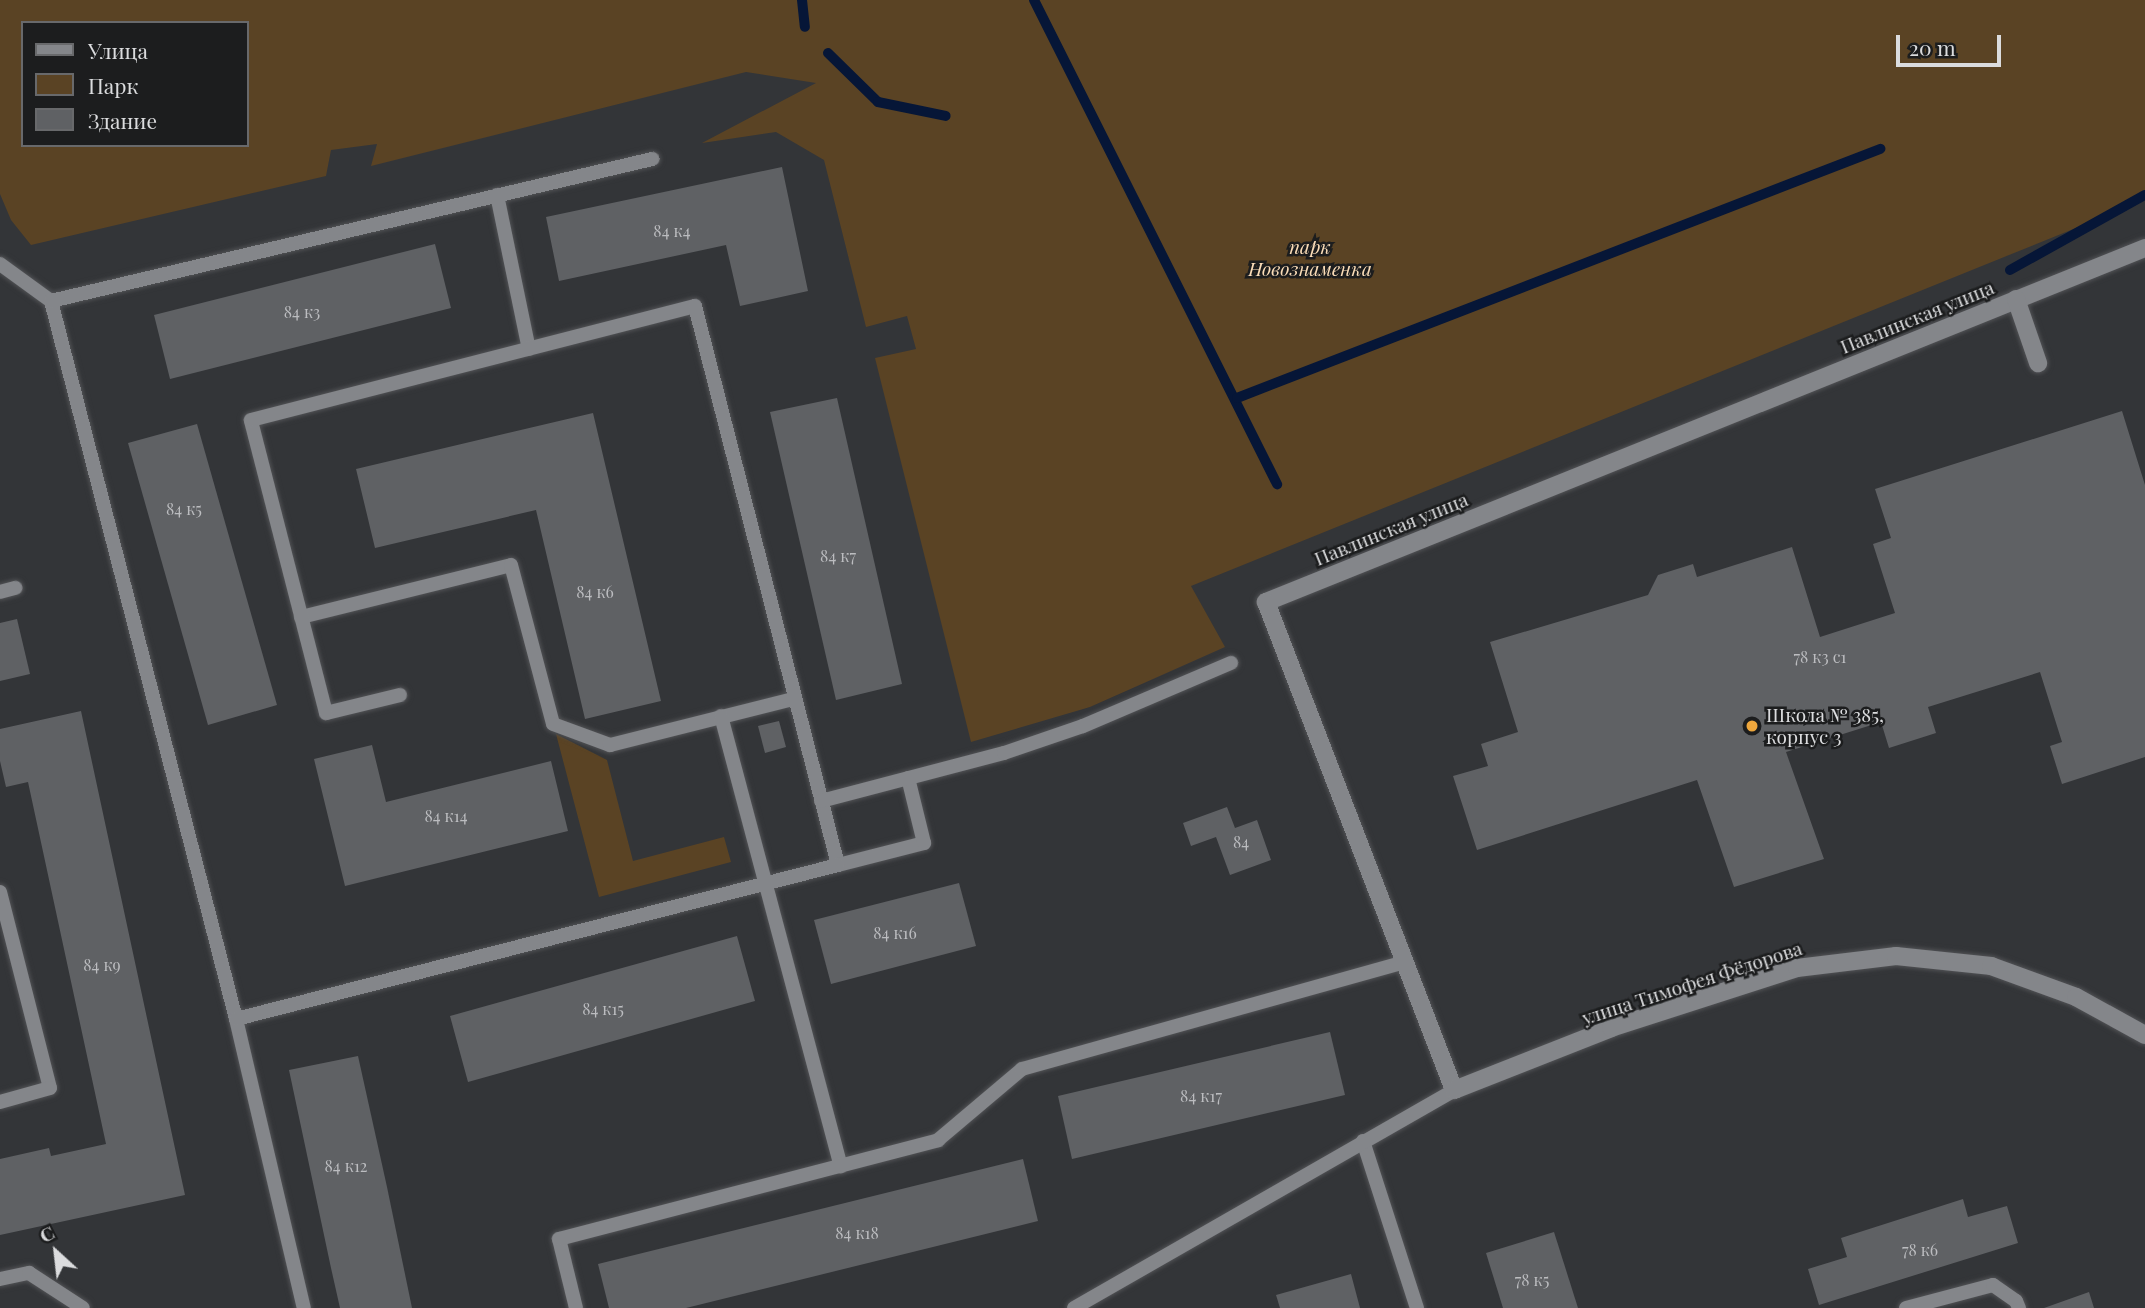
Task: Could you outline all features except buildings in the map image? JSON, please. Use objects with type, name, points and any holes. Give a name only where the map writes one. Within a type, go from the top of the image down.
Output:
[{"type":"street","name":"Павлинская улица","points":[[1454,1090],[1266,602],[2145,248]]},
{"type":"street","name":"Павлинская улица","points":[[2016,299],[2038,363]]},
{"type":"street","name":"улица Тимофея Фёдорова","points":[[1454,1090],[1611,1028],[1797,968],[1896,956],[1991,966],[2076,997],[2145,1035]]},
{"type":"lane","points":[[51,301],[652,159]]},
{"type":"lane","points":[[497,195],[528,349]]},
{"type":"lane","points":[[0,264],[51,301],[236,1019],[304,1308]]},
{"type":"lane","points":[[400,695],[326,713],[251,420],[695,306],[793,699],[838,865]]},
{"type":"lane","points":[[301,617],[511,565],[553,724],[610,745],[793,699]]},
{"type":"lane","points":[[0,592],[15,588]]},
{"type":"lane","points":[[821,801],[1083,726],[1231,663]]},
{"type":"lane","points":[[721,716],[841,1166]]},
{"type":"lane","points":[[236,1019],[924,843],[908,778]]},
{"type":"lane","points":[[0,892],[50,1088],[0,1102]]},
{"type":"lane","points":[[576,1308],[559,1239],[939,1140],[1022,1069],[1405,962]]},
{"type":"lane","points":[[1074,1308],[1454,1090]]},
{"type":"lane","points":[[1363,1141],[1416,1308]]},
{"type":"lane","points":[[0,1279],[29,1273],[83,1308]]},
{"type":"lane","points":[[1906,1308],[1993,1285],[2016,1301],[2019,1308]]},
{"type":"green space","name":"парк Новознаменка","points":[[0,0],[2145,0],[2145,200],[1191,586],[1225,647],[1090,707],[971,742],[875,358],[916,349],[907,316],[866,327],[824,160],[776,132],[702,143],[816,83],[746,72],[371,166],[377,144],[331,150],[326,176],[31,245],[11,220],[0,194]]},
{"type":"green space","points":[[556,734],[607,760],[633,861],[724,837],[731,862],[599,897]]},
{"type":"waterway","points":[[802,0],[805,27]]},
{"type":"waterway","points":[[1034,0],[1277,484]]},
{"type":"waterway","points":[[828,53],[878,102],[946,116]]},
{"type":"waterway","points":[[1237,398],[1880,149]]},
{"type":"waterway","points":[[2010,270],[2145,195]]},
{"type":"place","name":"Школа № 385, корпус 3","points":[[1752,726]]}]
